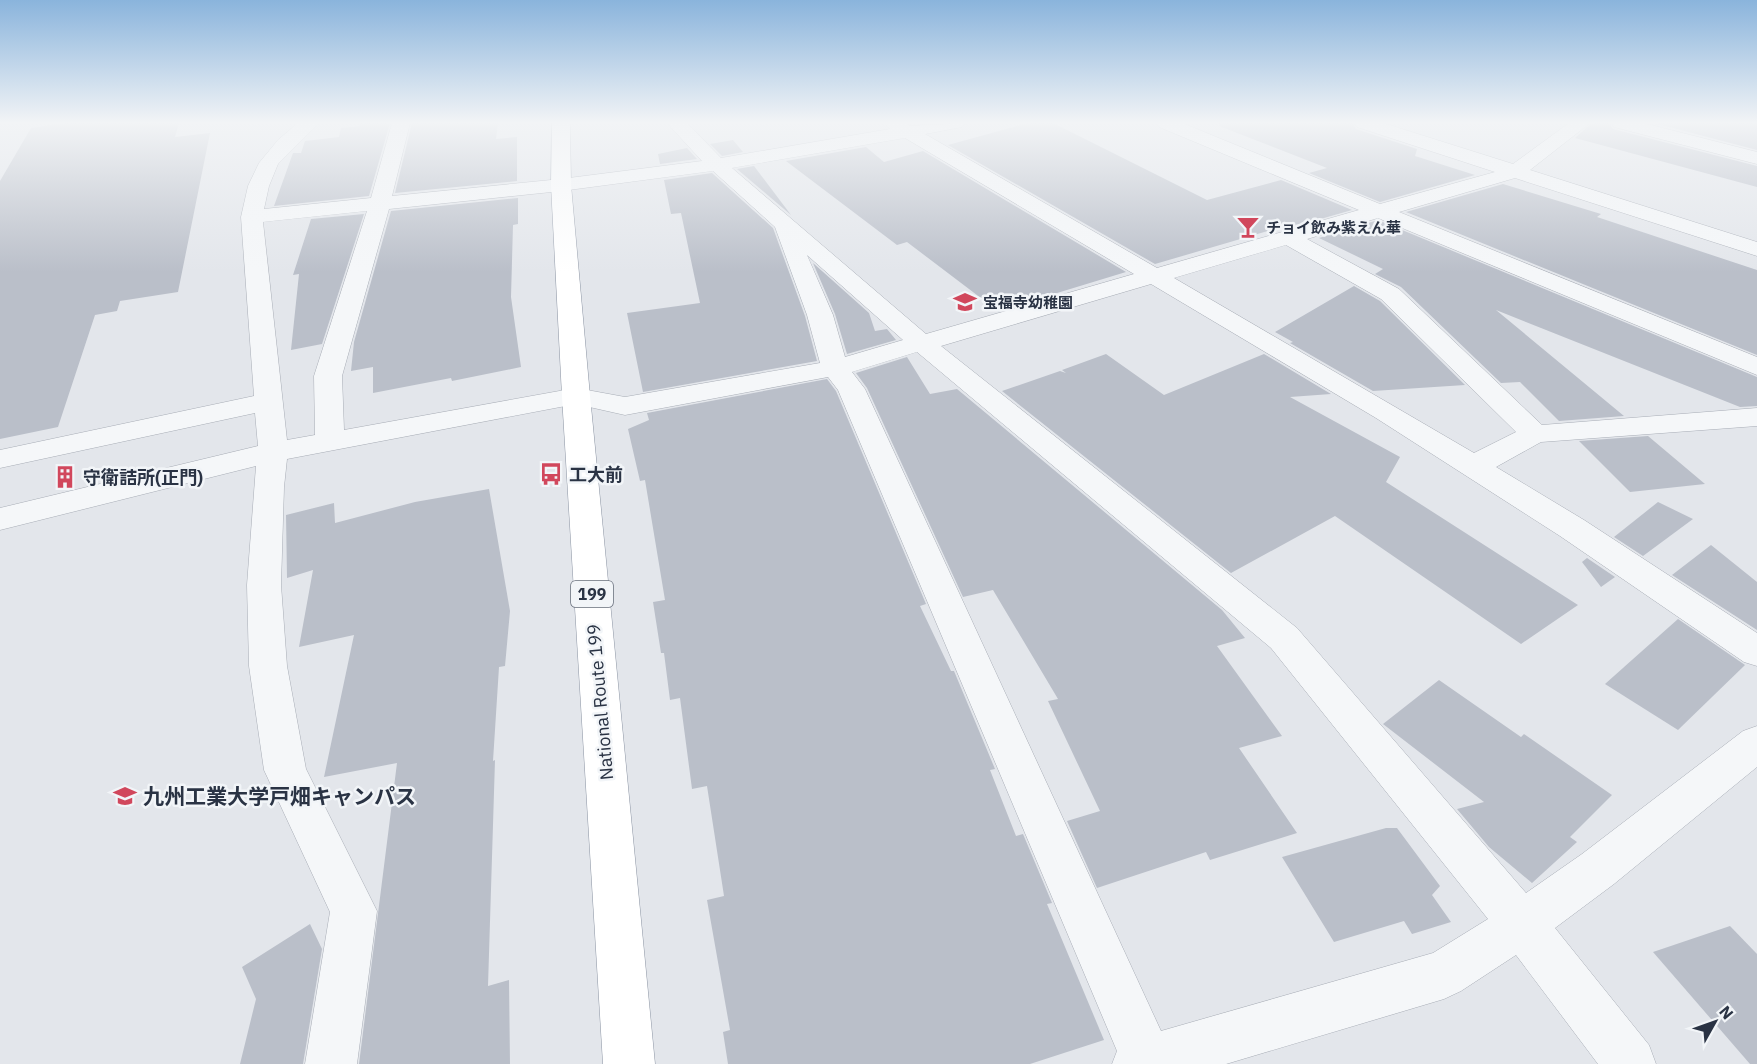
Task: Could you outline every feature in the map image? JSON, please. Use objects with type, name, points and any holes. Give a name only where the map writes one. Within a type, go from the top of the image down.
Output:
[{"type":"highway","name":"National Route 199","points":[[561,173],[576,396],[629,1064]]},
{"type":"street","points":[[262,173],[252,217],[273,452],[268,487],[264,585],[268,666],[285,770],[354,911],[331,1064]]},
{"type":"street","points":[[330,440],[328,376],[388,173]]},
{"type":"street","points":[[252,217],[657,173]]},
{"type":"street","points":[[726,173],[923,344],[1284,638],[1522,924],[1630,1064]]},
{"type":"street","points":[[976,173],[1376,406],[1572,528],[1757,652]]},
{"type":"street","points":[[1283,173],[1757,367]]},
{"type":"street","points":[[0,519],[330,440],[576,396],[625,406],[835,368],[1513,173]]},
{"type":"street","points":[[1517,173],[1757,249]]},
{"type":"street","points":[[783,223],[820,315],[835,368],[850,389],[1145,1063],[1444,975],[1522,924],[1598,869],[1757,743]]},
{"type":"street","points":[[1288,237],[1390,294],[1535,434]]},
{"type":"street","points":[[0,459],[267,402]]},
{"type":"street","points":[[1473,466],[1535,434],[1757,417]]},
{"type":"building","points":[[5,173],[202,173],[178,292],[120,301],[117,311],[95,315],[58,427],[0,439],[0,181]]},
{"type":"building","points":[[286,173],[376,173],[369,196],[274,206]]},
{"type":"building","points":[[400,173],[517,173],[517,181],[395,193]]},
{"type":"building","points":[[712,173],[773,228],[805,316],[817,361],[643,392],[627,313],[700,303],[681,213],[671,214],[664,180]]},
{"type":"building","points":[[741,173],[759,173],[791,215]]},
{"type":"building","points":[[801,173],[959,173],[1126,272],[998,311],[907,242],[897,245]]},
{"type":"building","points":[[996,173],[1152,173],[1207,200],[1281,180],[1352,210],[1296,226],[1292,224],[1155,264]]},
{"type":"building","points":[[1309,173],[1468,173],[1475,175],[1380,202]]},
{"type":"building","points":[[1704,173],[1757,173],[1757,187]]},
{"type":"building","points":[[1503,184],[1601,214],[1597,217],[1757,270],[1757,355],[1406,212]]},
{"type":"building","points":[[518,198],[518,224],[513,225],[511,297],[521,367],[452,381],[451,378],[373,393],[373,367],[351,371],[354,342],[391,211]]},
{"type":"building","points":[[364,214],[322,344],[291,350],[299,274],[293,275],[311,219]]},
{"type":"building","points":[[1378,220],[1757,377],[1757,406],[1740,407],[1496,310],[1624,416],[1559,421],[1520,382],[1501,383],[1401,287],[1375,274],[1383,269],[1319,238]]},
{"type":"building","points":[[813,263],[869,313],[875,331],[887,329],[896,340],[847,354],[835,314]]},
{"type":"building","points":[[1354,286],[1380,301],[1465,385],[1373,391],[1275,332]]},
{"type":"building","points":[[1106,354],[1164,395],[1264,354],[1331,394],[1290,397],[1400,457],[1386,482],[1578,605],[1521,644],[1335,516],[1231,573],[1002,391],[1060,371],[1066,373],[1062,370]]},
{"type":"building","points":[[907,357],[930,394],[957,389],[1222,610],[1245,638],[1217,646],[1282,736],[1239,748],[1297,833],[1210,860],[1206,852],[1097,888],[1067,821],[1100,811],[1048,701],[1058,699],[993,590],[963,597],[867,388],[856,373]]},
{"type":"building","points":[[827,379],[836,391],[926,604],[920,606],[951,671],[954,671],[995,769],[990,770],[1016,836],[1023,834],[1052,903],[1047,904],[1104,1040],[1030,1064],[728,1064],[723,1032],[730,1030],[707,900],[724,896],[707,786],[692,789],[680,698],[670,700],[664,653],[661,653],[653,602],[665,600],[645,480],[640,481],[628,429],[649,420],[647,413]]},
{"type":"building","points":[[1648,436],[1705,484],[1630,492],[1579,441]]},
{"type":"building","points":[[489,489],[510,611],[505,666],[499,667],[493,761],[495,760],[488,986],[509,980],[510,1064],[359,1064],[397,763],[324,777],[354,635],[299,647],[313,570],[287,578],[286,515],[334,503],[335,523],[415,502]]},
{"type":"building","points":[[1658,502],[1693,519],[1643,556],[1614,537]]},
{"type":"building","points":[[1711,545],[1757,582],[1757,630],[1672,575]]},
{"type":"building","points":[[1587,558],[1615,577],[1601,587],[1582,562]]},
{"type":"building","points":[[1678,619],[1745,665],[1678,730],[1605,684]]},
{"type":"building","points":[[1439,680],[1521,737],[1524,734],[1612,795],[1570,837],[1577,842],[1532,883],[1489,847],[1457,809],[1484,802],[1383,724]]},
{"type":"building","points":[[1386,828],[1397,828],[1440,886],[1432,895],[1451,922],[1412,934],[1404,921],[1334,942],[1282,857]]},
{"type":"building","points":[[310,924],[322,949],[303,1064],[240,1064],[256,999],[242,967]]},
{"type":"building","points":[[1730,926],[1757,954],[1757,1064],[1750,1064],[1653,952]]},
{"type":"place","name":"チョイ飲み紫えん華","points":[[1248,227]]},
{"type":"place","name":"宝福寺幼稚園","points":[[965,302]]},
{"type":"place","name":"工大前","points":[[551,474]]},
{"type":"place","name":"守衛詰所(正門)","points":[[65,477]]},
{"type":"place","name":"九州工業大学戸畑キャンパス","points":[[125,796]]}]
